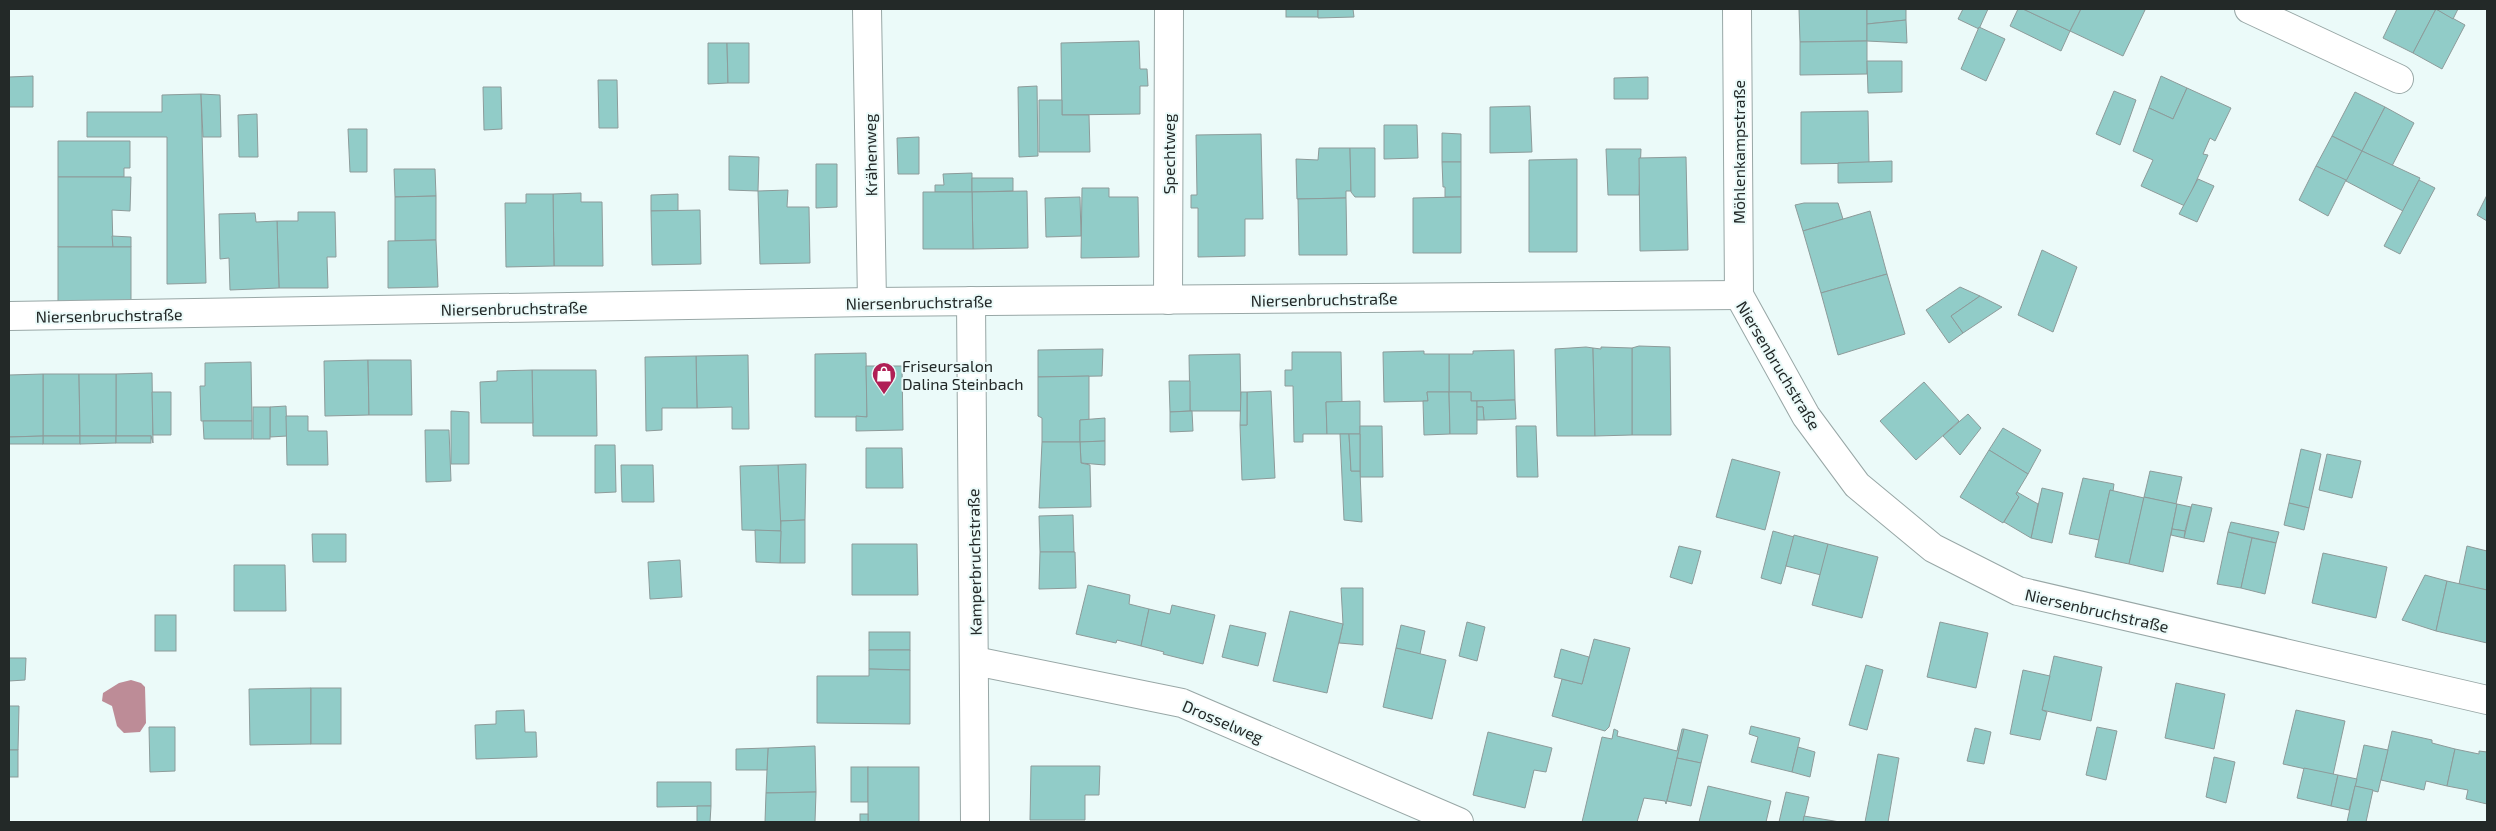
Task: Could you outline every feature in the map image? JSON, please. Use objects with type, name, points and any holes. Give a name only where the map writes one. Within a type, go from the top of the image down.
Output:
[{"type":"street","name":"Krähenweg","points":[[867,9],[872,302]]},
{"type":"street","name":"Spechtweg","points":[[1168,300],[1169,9]]},
{"type":"street","name":"Möhlenkampstraße","points":[[1737,9],[1739,295]]},
{"type":"street","points":[[2249,9],[2399,79]]},
{"type":"street","name":"Niersenbruchstraße","points":[[9,316],[872,302],[1739,295],[1806,416],[1857,484],[1933,548],[2018,591],[2487,700]]},
{"type":"street","name":"Kamperbruchstraße","points":[[971,301],[975,822]]},
{"type":"street","name":"Drosselweg","points":[[975,661],[1182,703],[1458,822]]},
{"type":"shaded area","points":[[131,680],[141,683],[145,687],[146,723],[140,732],[124,733],[117,726],[112,706],[102,701],[103,693],[119,683]]},
{"type":"building","points":[[1286,9],[1318,9],[1318,17],[1286,17]]},
{"type":"building","points":[[1318,9],[1353,9],[1354,17],[1318,18]]},
{"type":"building","points":[[1799,9],[1867,9],[1867,41],[1800,42]]},
{"type":"building","points":[[1867,9],[1906,9],[1906,20],[1867,24]]},
{"type":"building","points":[[1963,9],[1988,9],[1979,29],[1958,19]]},
{"type":"building","points":[[2018,9],[2023,9],[2070,31],[2061,51],[2010,26]]},
{"type":"building","points":[[2023,9],[2081,9],[2070,31]]},
{"type":"building","points":[[2081,9],[2145,10],[2123,56],[2070,31]]},
{"type":"building","points":[[2397,9],[2436,9],[2413,53],[2383,38]]},
{"type":"building","points":[[2436,9],[2465,25],[2442,69],[2413,53]]},
{"type":"building","points":[[2436,9],[2458,9],[2453,19]]},
{"type":"building","points":[[1906,20],[1907,43],[1867,41],[1867,24]]},
{"type":"building","points":[[1979,27],[2005,39],[1986,81],[1961,69]]},
{"type":"building","points":[[1139,41],[1140,69],[1147,69],[1148,86],[1140,86],[1140,114],[1062,115],[1061,43]]},
{"type":"building","points":[[1867,41],[1867,74],[1800,75],[1800,42]]},
{"type":"building","points":[[708,43],[727,43],[728,83],[708,84]]},
{"type":"building","points":[[727,43],[749,43],[749,83],[728,83]]},
{"type":"building","points":[[1867,61],[1902,61],[1902,92],[1868,93]]},
{"type":"building","points":[[33,76],[33,107],[9,107],[9,77]]},
{"type":"building","points":[[2161,76],[2187,88],[2173,119],[2149,108]]},
{"type":"building","points":[[1648,77],[1648,99],[1614,99],[1614,78]]},
{"type":"building","points":[[598,80],[617,80],[618,128],[599,128]]},
{"type":"building","points":[[1037,86],[1038,156],[1019,157],[1018,87]]},
{"type":"building","points":[[483,87],[501,87],[502,129],[484,130]]},
{"type":"building","points":[[2187,88],[2231,108],[2215,141],[2210,138],[2203,154],[2208,155],[2185,206],[2141,186],[2153,160],[2133,151],[2149,108],[2173,119]]},
{"type":"building","points":[[2114,91],[2136,100],[2120,145],[2096,134]]},
{"type":"building","points":[[2355,92],[2385,107],[2362,151],[2332,136]]},
{"type":"building","points":[[201,94],[206,283],[167,284],[167,137],[87,137],[87,112],[162,112],[162,95]]},
{"type":"building","points":[[201,94],[220,95],[221,137],[203,137]]},
{"type":"building","points":[[1039,100],[1062,100],[1062,115],[1089,115],[1090,152],[1039,152]]},
{"type":"building","points":[[1530,106],[1532,152],[1490,153],[1490,107]]},
{"type":"building","points":[[2385,107],[2414,123],[2392,166],[2362,151]]},
{"type":"building","points":[[1868,111],[1869,163],[1801,164],[1801,112]]},
{"type":"building","points":[[257,114],[258,157],[239,157],[238,115]]},
{"type":"building","points":[[1384,125],[1417,125],[1418,158],[1384,159]]},
{"type":"building","points":[[348,129],[367,129],[367,172],[350,172]]},
{"type":"building","points":[[1442,133],[1461,134],[1461,162],[1442,162]]},
{"type":"building","points":[[1261,134],[1263,219],[1245,219],[1245,256],[1198,257],[1198,208],[1191,208],[1191,195],[1197,195],[1196,135]]},
{"type":"building","points":[[2332,136],[2362,151],[2347,181],[2316,166]]},
{"type":"building","points":[[919,137],[919,174],[898,174],[897,138]]},
{"type":"building","points":[[58,141],[130,141],[130,168],[124,168],[124,177],[58,177]]},
{"type":"building","points":[[1319,148],[1350,148],[1351,191],[1346,191],[1346,198],[1297,199],[1296,159],[1318,160]]},
{"type":"building","points":[[1350,148],[1375,148],[1375,197],[1355,197],[1351,192]]},
{"type":"building","points":[[1606,149],[1641,149],[1639,195],[1608,195]]},
{"type":"building","points":[[2362,151],[2420,178],[2403,211],[2346,181]]},
{"type":"building","points":[[729,156],[759,157],[758,191],[729,190]]},
{"type":"building","points":[[1686,157],[1688,250],[1640,251],[1639,158]]},
{"type":"building","points":[[1577,159],[1577,252],[1529,252],[1529,160]]},
{"type":"building","points":[[1892,161],[1892,182],[1838,183],[1838,163]]},
{"type":"building","points":[[1442,162],[1461,162],[1461,197],[1445,197]]},
{"type":"building","points":[[816,164],[837,164],[837,207],[816,208]]},
{"type":"building","points":[[2316,166],[2346,180],[2328,216],[2299,200]]},
{"type":"building","points":[[394,169],[435,169],[436,196],[395,197]]},
{"type":"building","points":[[972,173],[972,192],[935,192],[935,185],[944,185],[943,174]]},
{"type":"building","points":[[58,177],[131,177],[130,211],[112,210],[113,247],[58,247]]},
{"type":"building","points":[[972,178],[1013,178],[1013,191],[972,192]]},
{"type":"building","points":[[2198,179],[2214,186],[2197,222],[2179,214]]},
{"type":"building","points":[[2419,180],[2435,188],[2400,254],[2384,246]]},
{"type":"building","points":[[1082,188],[1109,188],[1109,197],[1138,197],[1139,257],[1081,258]]},
{"type":"building","points":[[788,190],[787,207],[809,207],[810,263],[760,264],[758,191]]},
{"type":"building","points":[[1027,191],[1028,248],[973,249],[972,192]]},
{"type":"building","points":[[923,192],[972,192],[973,249],[923,249]]},
{"type":"building","points":[[581,193],[581,202],[602,202],[603,266],[554,266],[553,194]]},
{"type":"building","points":[[526,194],[553,194],[554,266],[506,267],[505,203],[526,203]]},
{"type":"building","points":[[678,194],[678,211],[651,211],[651,195]]},
{"type":"building","points":[[2487,195],[2487,221],[2477,215]]},
{"type":"building","points":[[436,196],[436,240],[395,241],[395,197]]},
{"type":"building","points":[[1080,197],[1081,236],[1046,237],[1045,198]]},
{"type":"building","points":[[1461,197],[1461,253],[1413,253],[1413,198]]},
{"type":"building","points":[[1346,198],[1347,255],[1299,255],[1298,199]]},
{"type":"building","points":[[1804,203],[1838,203],[1843,219],[1803,231],[1795,205]]},
{"type":"building","points":[[700,210],[701,264],[652,265],[651,211]]},
{"type":"building","points":[[1870,211],[1887,274],[1821,293],[1803,231]]},
{"type":"building","points":[[298,212],[335,212],[336,257],[327,257],[328,288],[279,288],[277,221],[298,221]]},
{"type":"building","points":[[255,213],[256,222],[277,221],[279,288],[230,290],[229,258],[220,259],[219,214]]},
{"type":"building","points":[[112,236],[131,237],[131,247],[113,247]]},
{"type":"building","points":[[436,240],[438,287],[388,288],[388,241]]},
{"type":"building","points":[[58,247],[131,247],[131,302],[58,302]]},
{"type":"building","points":[[2042,250],[2077,267],[2053,332],[2018,315]]},
{"type":"building","points":[[1887,274],[1905,334],[1838,355],[1821,293]]},
{"type":"building","points":[[1960,287],[1980,296],[1951,316],[1963,333],[1949,343],[1926,310]]},
{"type":"building","points":[[1980,296],[2002,307],[1963,333],[1951,316]]},
{"type":"building","points":[[1639,346],[1670,347],[1671,435],[1632,435],[1632,348]]},
{"type":"building","points":[[1601,347],[1632,348],[1632,435],[1595,436],[1593,348],[1601,349]]},
{"type":"building","points":[[1593,348],[1595,436],[1557,436],[1555,349]]},
{"type":"building","points":[[1103,349],[1102,376],[1038,377],[1038,350]]},
{"type":"building","points":[[1514,350],[1515,400],[1471,401],[1471,392],[1449,392],[1449,354],[1473,354],[1473,351]]},
{"type":"building","points":[[1424,351],[1424,354],[1449,354],[1449,392],[1427,392],[1428,401],[1384,402],[1383,352]]},
{"type":"building","points":[[1292,352],[1341,352],[1342,402],[1326,402],[1327,434],[1303,434],[1303,442],[1294,442],[1293,386],[1285,386],[1285,370],[1292,370]]},
{"type":"building","points":[[866,353],[867,417],[815,417],[815,354]]},
{"type":"building","points":[[1240,354],[1241,411],[1190,411],[1189,355]]},
{"type":"building","points":[[748,355],[749,429],[732,429],[732,407],[697,408],[696,356]]},
{"type":"building","points":[[696,356],[697,408],[662,408],[662,430],[646,431],[645,357]]},
{"type":"building","points":[[368,360],[369,415],[325,416],[324,361]]},
{"type":"building","points":[[368,360],[411,360],[412,415],[369,415]]},
{"type":"building","points":[[251,362],[252,421],[201,421],[200,386],[205,386],[205,363]]},
{"type":"building","points":[[866,366],[902,366],[903,430],[856,431],[856,416],[867,417]]},
{"type":"building","points":[[532,370],[596,370],[597,436],[533,436]]},
{"type":"building","points":[[532,370],[533,423],[481,423],[480,382],[497,381],[497,371]]},
{"type":"building","points":[[152,373],[153,443],[151,436],[116,436],[116,374]]},
{"type":"building","points":[[43,374],[79,374],[80,436],[43,436]]},
{"type":"building","points":[[43,374],[43,436],[9,437],[9,375]]},
{"type":"building","points":[[79,374],[116,374],[116,436],[80,436]]},
{"type":"building","points":[[1089,376],[1089,420],[1080,420],[1080,442],[1042,442],[1042,418],[1038,416],[1038,377]]},
{"type":"building","points":[[1169,381],[1190,381],[1190,411],[1170,412]]},
{"type":"building","points":[[1924,382],[1959,421],[1916,460],[1880,421]]},
{"type":"building","points":[[1271,391],[1275,478],[1242,480],[1240,425],[1247,425],[1247,392]]},
{"type":"building","points":[[152,392],[171,392],[171,435],[153,435]]},
{"type":"building","points":[[1241,392],[1247,392],[1247,425],[1240,425]]},
{"type":"building","points":[[1427,392],[1449,392],[1450,434],[1424,435],[1423,401],[1428,401]]},
{"type":"building","points":[[1449,392],[1471,392],[1471,401],[1477,401],[1477,434],[1450,434]]},
{"type":"building","points":[[1515,400],[1516,419],[1484,420],[1483,407],[1477,407],[1477,401]]},
{"type":"building","points":[[1360,401],[1360,434],[1327,434],[1326,402]]},
{"type":"building","points":[[286,406],[287,436],[270,437],[270,407]]},
{"type":"building","points":[[253,407],[270,407],[270,439],[253,439]]},
{"type":"building","points":[[1477,407],[1483,407],[1484,420],[1477,420]]},
{"type":"building","points":[[451,411],[469,412],[469,464],[451,464]]},
{"type":"building","points":[[1192,411],[1193,431],[1170,432],[1170,412]]},
{"type":"building","points":[[1968,414],[1981,428],[1960,455],[1943,436]]},
{"type":"building","points":[[286,416],[308,416],[308,431],[327,431],[328,465],[287,465]]},
{"type":"building","points":[[1105,418],[1105,441],[1080,442],[1080,420]]},
{"type":"building","points":[[203,421],[252,421],[252,439],[204,439]]},
{"type":"building","points":[[1360,426],[1382,426],[1383,477],[1360,477]]},
{"type":"building","points":[[1516,426],[1536,426],[1538,477],[1517,477]]},
{"type":"building","points":[[2003,428],[2041,450],[2028,474],[1989,450]]},
{"type":"building","points":[[425,430],[449,430],[451,481],[426,482]]},
{"type":"building","points":[[1340,434],[1349,434],[1351,471],[1360,471],[1362,522],[1344,520]]},
{"type":"building","points":[[1349,434],[1360,434],[1360,471],[1351,471]]},
{"type":"building","points":[[43,436],[80,436],[80,444],[43,444]]},
{"type":"building","points":[[43,436],[43,444],[9,444],[9,437]]},
{"type":"building","points":[[80,436],[116,436],[116,443],[80,444]]},
{"type":"building","points":[[116,436],[151,436],[151,443],[116,443]]},
{"type":"building","points":[[1105,441],[1105,465],[1081,463],[1080,442]]},
{"type":"building","points":[[1042,442],[1080,442],[1081,463],[1090,465],[1091,507],[1039,508]]},
{"type":"building","points":[[595,445],[615,445],[616,492],[595,493]]},
{"type":"building","points":[[866,448],[902,448],[903,488],[866,488]]},
{"type":"building","points":[[2301,449],[2321,454],[2309,508],[2289,503]]},
{"type":"building","points":[[1989,450],[2028,474],[2016,494],[2019,497],[2003,523],[1960,497]]},
{"type":"building","points":[[2327,454],[2361,461],[2352,498],[2319,490]]},
{"type":"building","points":[[1732,459],[1780,472],[1765,530],[1716,517]]},
{"type":"building","points":[[806,464],[805,520],[780,521],[778,465]]},
{"type":"building","points":[[621,465],[653,465],[654,502],[622,502]]},
{"type":"building","points":[[778,465],[781,531],[742,530],[740,466]]},
{"type":"building","points":[[2150,471],[2182,477],[2176,504],[2144,497]]},
{"type":"building","points":[[2083,478],[2114,484],[2113,491],[2110,490],[2099,540],[2069,534]]},
{"type":"building","points":[[2042,488],[2063,493],[2052,543],[2031,538]]},
{"type":"building","points":[[2110,490],[2144,498],[2129,564],[2095,557]]},
{"type":"building","points":[[2017,492],[2038,504],[2031,538],[2004,522],[2019,497],[2016,494]]},
{"type":"building","points":[[2144,497],[2177,504],[2163,572],[2129,564]]},
{"type":"building","points":[[2289,503],[2309,508],[2304,530],[2284,525]]},
{"type":"building","points":[[2177,504],[2191,507],[2185,531],[2172,529]]},
{"type":"building","points":[[2192,504],[2212,508],[2204,542],[2184,538]]},
{"type":"building","points":[[1073,515],[1074,552],[1040,552],[1039,516]]},
{"type":"building","points":[[805,520],[805,563],[780,563],[781,521]]},
{"type":"building","points":[[2231,522],[2279,532],[2276,543],[2228,532]]},
{"type":"building","points":[[2172,529],[2185,531],[2184,538],[2171,535]]},
{"type":"building","points":[[755,530],[781,531],[780,563],[756,562]]},
{"type":"building","points":[[1773,531],[1794,537],[1781,584],[1761,578]]},
{"type":"building","points":[[2228,532],[2252,538],[2241,588],[2217,584]]},
{"type":"building","points":[[312,534],[346,534],[346,562],[313,562]]},
{"type":"building","points":[[1794,535],[1828,544],[1821,575],[1786,566]]},
{"type":"building","points":[[2252,538],[2276,543],[2265,594],[2241,588]]},
{"type":"building","points":[[852,544],[917,544],[918,595],[852,595]]},
{"type":"building","points":[[1828,544],[1878,557],[1862,618],[1812,605]]},
{"type":"building","points":[[1679,546],[1701,551],[1692,584],[1670,577]]},
{"type":"building","points":[[2467,546],[2487,551],[2487,590],[2459,584]]},
{"type":"building","points":[[1040,552],[1075,552],[1076,588],[1039,589]]},
{"type":"building","points":[[2323,553],[2387,567],[2376,618],[2312,603]]},
{"type":"building","points":[[680,560],[682,597],[650,599],[648,562]]},
{"type":"building","points":[[234,565],[285,565],[286,611],[234,611]]},
{"type":"building","points":[[2425,575],[2447,581],[2436,631],[2402,620]]},
{"type":"building","points":[[2447,581],[2487,590],[2487,643],[2436,631]]},
{"type":"building","points":[[1088,585],[1130,595],[1129,604],[1149,609],[1141,646],[1117,640],[1116,643],[1076,634]]},
{"type":"building","points":[[1341,588],[1363,588],[1363,645],[1339,643],[1343,624]]},
{"type":"building","points":[[1172,605],[1215,615],[1203,664],[1163,654],[1164,652],[1141,646],[1149,609],[1170,614]]},
{"type":"building","points":[[1290,611],[1343,624],[1327,693],[1273,681]]},
{"type":"building","points":[[155,615],[176,615],[176,651],[155,651]]},
{"type":"building","points":[[1467,622],[1485,627],[1477,661],[1459,656]]},
{"type":"building","points":[[1940,622],[1988,633],[1976,688],[1927,677]]},
{"type":"building","points":[[1230,625],[1266,633],[1258,666],[1222,657]]},
{"type":"building","points":[[1401,625],[1425,631],[1420,654],[1396,648]]},
{"type":"building","points":[[869,632],[910,632],[910,650],[869,650]]},
{"type":"building","points":[[1594,639],[1630,648],[1609,727],[1605,731],[1552,716],[1562,679],[1582,684]]},
{"type":"building","points":[[1396,648],[1446,660],[1432,719],[1383,707]]},
{"type":"building","points":[[1561,649],[1589,657],[1582,684],[1554,677]]},
{"type":"building","points":[[869,650],[910,650],[910,670],[869,669]]},
{"type":"building","points":[[2054,656],[2102,667],[2091,721],[2042,710]]},
{"type":"building","points":[[9,658],[26,658],[25,680],[9,681]]},
{"type":"building","points":[[1866,665],[1883,670],[1867,730],[1849,725]]},
{"type":"building","points":[[869,669],[910,670],[910,724],[817,723],[817,676],[869,676]]},
{"type":"building","points":[[2023,670],[2050,676],[2042,710],[2047,712],[2040,740],[2010,734]]},
{"type":"building","points":[[2176,683],[2225,694],[2214,749],[2165,738]]},
{"type":"building","points":[[311,688],[311,744],[250,745],[249,689]]},
{"type":"building","points":[[311,688],[341,688],[341,744],[311,744]]},
{"type":"building","points":[[9,706],[19,706],[18,750],[9,750]]},
{"type":"building","points":[[524,710],[525,732],[536,732],[537,757],[476,759],[475,725],[496,724],[496,711]]},
{"type":"building","points":[[2296,710],[2345,721],[2333,775],[2283,764]]},
{"type":"building","points":[[1751,726],[1800,738],[1792,772],[1751,762],[1758,737],[1749,734]]},
{"type":"building","points":[[149,727],[175,727],[175,771],[150,772]]},
{"type":"building","points":[[2097,727],[2117,731],[2106,780],[2086,775]]},
{"type":"building","points":[[1975,728],[1991,732],[1984,764],[1967,761]]},
{"type":"building","points":[[1614,729],[1618,731],[1617,736],[1677,751],[1682,729],[1684,729],[1666,804],[1665,801],[1644,798],[1637,822],[1582,822],[1602,737],[1612,739]]},
{"type":"building","points":[[1684,729],[1708,735],[1701,763],[1677,758]]},
{"type":"building","points":[[2392,731],[2432,740],[2432,743],[2455,749],[2447,786],[2426,781],[2424,790],[2381,780]]},
{"type":"building","points":[[1488,732],[1552,748],[1546,772],[1534,770],[1525,808],[1473,795]]},
{"type":"building","points":[[2364,745],[2388,750],[2378,792],[2355,786]]},
{"type":"building","points":[[815,746],[816,792],[766,793],[768,748]]},
{"type":"building","points":[[1798,747],[1815,752],[1810,777],[1792,772]]},
{"type":"building","points":[[768,748],[767,770],[736,770],[736,749]]},
{"type":"building","points":[[2455,749],[2479,754],[2479,751],[2487,752],[2487,804],[2466,799],[2468,790],[2447,786]]},
{"type":"building","points":[[9,750],[18,750],[18,777],[9,777]]},
{"type":"building","points":[[1878,754],[1899,758],[1888,822],[1865,822]]},
{"type":"building","points":[[2214,757],[2235,762],[2226,803],[2206,797]]},
{"type":"building","points":[[1677,758],[1701,763],[1691,806],[1667,801]]},
{"type":"building","points":[[1031,766],[1100,766],[1099,795],[1085,795],[1085,820],[1030,820]]},
{"type":"building","points":[[851,767],[868,767],[868,802],[851,802]]},
{"type":"building","points":[[868,767],[919,767],[919,822],[868,822]]},
{"type":"building","points":[[2304,768],[2338,775],[2331,806],[2297,798]]},
{"type":"building","points":[[2338,775],[2357,779],[2349,810],[2331,806]]},
{"type":"building","points":[[657,782],[711,782],[711,806],[657,807]]},
{"type":"building","points":[[1708,786],[1771,801],[1766,822],[1699,822]]},
{"type":"building","points":[[2355,786],[2373,790],[2366,822],[2347,822]]},
{"type":"building","points":[[816,792],[815,822],[765,822],[766,793]]},
{"type":"building","points":[[1786,792],[1809,797],[1803,822],[1779,822]]},
{"type":"building","points":[[697,806],[711,806],[710,822],[697,822]]},
{"type":"building","points":[[860,814],[868,814],[868,822],[860,822]]},
{"type":"building","points":[[1804,816],[1840,822],[1803,822]]},
{"type":"place","name":"Friseursalon Dalina Steinbach","points":[[884,395]]}]
